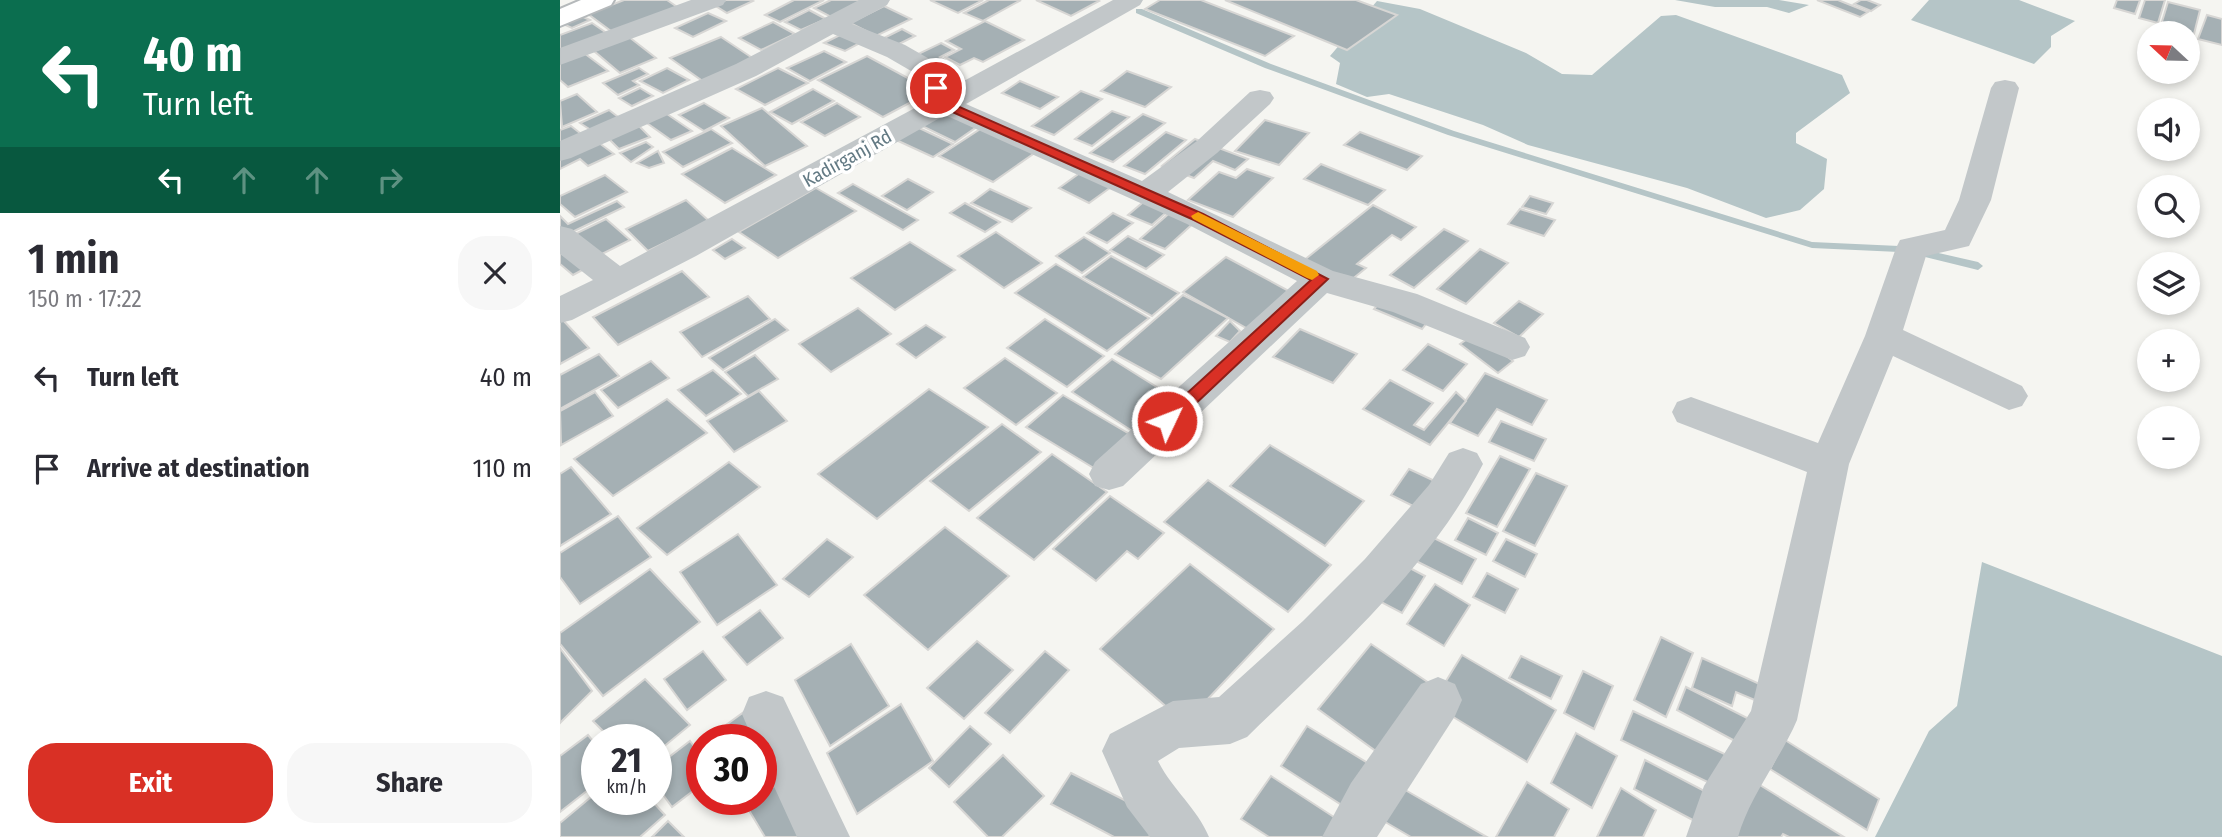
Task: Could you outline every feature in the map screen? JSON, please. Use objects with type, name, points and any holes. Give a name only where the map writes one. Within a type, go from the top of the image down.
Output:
[{"type":"highway","points":[[560,18],[602,0]]},
{"type":"street","points":[[560,58],[714,0]]},
{"type":"street","points":[[560,152],[746,70],[878,0]]},
{"type":"street","name":"Kadirganj Rd","points":[[560,311],[618,282],[1131,0]]},
{"type":"street","points":[[831,24],[896,51],[930,71],[943,104],[1198,217],[1321,279],[1405,303],[1512,347]]},
{"type":"street","points":[[1712,837],[1722,804],[1773,720],[1829,464],[1883,336],[1912,248],[1957,238],[1975,200],[2005,89]]},
{"type":"street","points":[[1146,193],[1207,147],[1260,98]]},
{"type":"street","points":[[560,237],[618,282]]},
{"type":"street","points":[[1109,474],[1321,279]]},
{"type":"street","points":[[1883,336],[2009,396]]},
{"type":"street","points":[[1691,412],[1829,464]]},
{"type":"street","points":[[1183,837],[1145,789],[1128,751],[1173,725],[1230,720],[1319,636],[1380,573],[1444,497],[1463,464]]},
{"type":"street","points":[[1348,837],[1369,801],[1438,700]]},
{"type":"street","points":[[766,714],[824,837]]},
{"type":"shaded area","points":[[1675,0],[1779,0],[1809,5],[1789,13],[1767,7],[1715,7]]},
{"type":"shaded area","points":[[1929,0],[2019,0],[2075,21],[2051,36],[2051,47],[2034,64],[1911,20]]},
{"type":"shaded area","points":[[1377,1],[1420,9],[1526,53],[1562,74],[1592,75],[1661,16],[1676,15],[1842,75],[1850,93],[1796,133],[1796,143],[1827,159],[1824,189],[1800,210],[1766,218],[1687,188],[1528,145],[1483,125],[1389,94],[1367,97],[1336,84],[1340,63],[1330,56]]},
{"type":"shaded area","points":[[1982,562],[2222,656],[2222,837],[1875,837],[1929,731],[1957,706]]},
{"type":"building","points":[[624,0],[667,0],[680,9],[615,34],[588,14]]},
{"type":"building","points":[[726,0],[753,1],[727,13],[714,5]]},
{"type":"building","points":[[794,0],[824,0],[780,22],[765,15]]},
{"type":"building","points":[[831,0],[867,0],[831,17],[814,8]]},
{"type":"building","points":[[930,0],[983,0],[958,13]]},
{"type":"building","points":[[989,0],[1021,0],[983,21],[964,13]]},
{"type":"building","points":[[1036,0],[1097,0],[1099,1],[1071,16]]},
{"type":"building","points":[[1160,0],[1201,0],[1294,36],[1265,56],[1145,9]]},
{"type":"building","points":[[1225,0],[1356,0],[1397,15],[1347,50]]},
{"type":"building","points":[[1817,0],[1838,0],[1868,12],[1860,17]]},
{"type":"building","points":[[1861,0],[1880,5],[1871,11],[1854,4]]},
{"type":"building","points":[[2117,0],[2140,0],[2135,14],[2114,8]]},
{"type":"building","points":[[2145,0],[2165,0],[2159,21],[2139,18]]},
{"type":"building","points":[[2168,2],[2200,10],[2197,21],[2162,21]]},
{"type":"building","points":[[884,6],[911,19],[876,36],[850,23]]},
{"type":"building","points":[[809,10],[826,19],[801,30],[785,22]]},
{"type":"building","points":[[708,13],[726,21],[693,37],[675,28]]},
{"type":"building","points":[[2207,15],[2222,19],[2222,45],[2200,40]]},
{"type":"building","points":[[581,16],[590,20],[572,28],[563,24]]},
{"type":"building","points":[[985,21],[1024,40],[983,62],[974,58],[960,65],[945,57],[961,49],[946,41]]},
{"type":"building","points":[[773,22],[795,34],[761,50],[739,38]]},
{"type":"building","points":[[592,23],[608,34],[560,53],[560,35]]},
{"type":"building","points":[[902,29],[915,36],[895,46],[882,39]]},
{"type":"building","points":[[842,34],[862,42],[845,51],[824,43]]},
{"type":"building","points":[[629,37],[656,58],[620,73],[594,51]]},
{"type":"building","points":[[721,37],[754,59],[704,82],[670,58]]},
{"type":"building","points":[[941,43],[954,50],[940,57],[946,61],[935,66],[916,55]]},
{"type":"building","points":[[824,51],[846,62],[810,81],[787,68]]},
{"type":"building","points":[[584,53],[608,71],[568,87],[560,80],[560,62]]},
{"type":"building","points":[[867,56],[932,91],[883,117],[818,80]]},
{"type":"building","points":[[639,68],[648,74],[633,81],[639,85],[618,95],[603,83]]},
{"type":"building","points":[[667,68],[689,80],[663,93],[640,81]]},
{"type":"building","points":[[778,68],[808,83],[765,105],[736,89]]},
{"type":"building","points":[[1127,71],[1171,87],[1145,107],[1101,91]]},
{"type":"building","points":[[1020,81],[1058,97],[1040,109],[1002,93]]},
{"type":"building","points":[[640,88],[653,96],[632,106],[619,98]]},
{"type":"building","points":[[813,89],[834,101],[792,124],[770,112]]},
{"type":"building","points":[[1081,91],[1102,99],[1054,135],[1032,126]]},
{"type":"building","points":[[577,94],[597,112],[562,127],[560,101]]},
{"type":"building","points":[[704,103],[729,118],[704,131],[679,115]]},
{"type":"building","points":[[837,103],[860,117],[825,136],[801,122]]},
{"type":"building","points":[[762,108],[807,146],[765,166],[721,126]]},
{"type":"building","points":[[609,110],[622,120],[594,132],[580,123]]},
{"type":"building","points":[[948,110],[981,124],[955,142],[922,126]]},
{"type":"building","points":[[1112,111],[1129,117],[1092,146],[1075,139]]},
{"type":"building","points":[[664,112],[692,131],[671,140],[644,121]]},
{"type":"building","points":[[1143,114],[1165,123],[1113,162],[1090,153]]},
{"type":"building","points":[[1265,120],[1309,133],[1279,165],[1235,151]]},
{"type":"building","points":[[638,125],[650,137],[619,149],[608,138]]},
{"type":"building","points":[[571,126],[585,137],[560,148],[560,130]]},
{"type":"building","points":[[915,126],[953,144],[933,157],[894,139]]},
{"type":"building","points":[[985,126],[1039,150],[993,182],[939,156]]},
{"type":"building","points":[[711,129],[732,143],[683,167],[663,152]]},
{"type":"building","points":[[1166,132],[1186,140],[1145,174],[1124,166]]},
{"type":"building","points":[[1360,132],[1422,156],[1407,170],[1344,145]]},
{"type":"building","points":[[1195,139],[1248,159],[1235,170],[1213,161],[1194,178],[1162,166]]},
{"type":"building","points":[[595,140],[614,154],[588,166],[580,159],[560,169],[560,157]]},
{"type":"building","points":[[646,142],[653,147],[631,162],[620,153]]},
{"type":"building","points":[[732,148],[776,175],[725,203],[682,174]]},
{"type":"building","points":[[658,151],[664,163],[649,168],[637,163]]},
{"type":"building","points":[[1321,164],[1385,190],[1368,205],[1304,179]]},
{"type":"building","points":[[1247,169],[1273,178],[1233,217],[1188,200],[1219,172],[1236,178]]},
{"type":"building","points":[[1084,170],[1114,185],[1089,203],[1059,188]]},
{"type":"building","points":[[605,175],[627,192],[575,217],[560,204],[560,196]]},
{"type":"building","points":[[908,179],[933,192],[907,210],[882,196]]},
{"type":"building","points":[[853,184],[918,220],[903,230],[838,193]]},
{"type":"building","points":[[816,188],[856,211],[778,258],[739,232]]},
{"type":"building","points":[[990,189],[1031,208],[1012,222],[971,203]]},
{"type":"building","points":[[1530,196],[1553,203],[1546,214],[1522,207]]},
{"type":"building","points":[[1147,199],[1170,209],[1152,225],[1128,215]]},
{"type":"building","points":[[686,200],[709,221],[648,251],[626,229]]},
{"type":"building","points":[[617,201],[624,207],[566,235],[560,229],[560,216],[568,224]]},
{"type":"building","points":[[965,203],[1000,222],[985,232],[950,213]]},
{"type":"building","points":[[1373,205],[1416,227],[1401,240],[1392,235],[1357,264],[1366,268],[1345,285],[1303,261]]},
{"type":"building","points":[[1520,209],[1555,220],[1544,236],[1508,224]]},
{"type":"building","points":[[1173,210],[1197,220],[1165,249],[1140,239]]},
{"type":"building","points":[[1113,213],[1133,223],[1107,243],[1087,233]]},
{"type":"building","points":[[606,219],[630,240],[598,256],[575,234]]},
{"type":"building","points":[[1444,229],[1468,241],[1414,288],[1390,275]]},
{"type":"building","points":[[996,232],[1042,263],[1004,288],[958,256]]},
{"type":"building","points":[[1128,236],[1164,255],[1146,269],[1110,250]]},
{"type":"building","points":[[1084,237],[1110,253],[1082,273],[1056,256]]},
{"type":"building","points":[[732,239],[745,248],[725,259],[713,250]]},
{"type":"building","points":[[910,242],[955,270],[895,310],[851,278]]},
{"type":"building","points":[[1480,249],[1508,263],[1466,304],[1437,289]]},
{"type":"building","points":[[560,253],[588,267],[573,275],[560,264]]},
{"type":"building","points":[[1111,256],[1179,293],[1152,316],[1083,277]]},
{"type":"building","points":[[1226,257],[1298,296],[1255,333],[1183,292]]},
{"type":"building","points":[[1056,264],[1149,318],[1107,351],[1015,293]]},
{"type":"building","points":[[682,271],[709,297],[618,345],[593,317]]},
{"type":"building","points":[[1390,290],[1437,310],[1422,329],[1374,309]]},
{"type":"building","points":[[1183,295],[1228,318],[1161,379],[1115,354]]},
{"type":"building","points":[[748,296],[770,319],[702,357],[680,332]]},
{"type":"building","points":[[1519,301],[1543,314],[1519,337],[1494,323]]},
{"type":"building","points":[[858,308],[891,334],[831,372],[799,344]]},
{"type":"building","points":[[560,319],[589,348],[560,364]]},
{"type":"building","points":[[775,319],[788,330],[723,370],[709,358]]},
{"type":"building","points":[[1045,319],[1104,356],[1067,387],[1007,348]]},
{"type":"building","points":[[1230,321],[1240,331],[1230,342],[1216,336]]},
{"type":"building","points":[[926,325],[945,337],[916,358],[897,344]]},
{"type":"building","points":[[1300,329],[1357,354],[1333,383],[1273,357]]},
{"type":"building","points":[[1476,333],[1513,361],[1498,373],[1460,344]]},
{"type":"building","points":[[1428,344],[1467,364],[1443,391],[1403,370]]},
{"type":"building","points":[[599,354],[619,376],[560,409],[560,375]]},
{"type":"building","points":[[755,355],[778,379],[748,396],[725,372]]},
{"type":"building","points":[[1005,358],[1057,393],[1016,425],[964,388]]},
{"type":"building","points":[[1112,359],[1179,401],[1140,436],[1072,392]]},
{"type":"building","points":[[651,361],[669,378],[618,408],[601,390]]},
{"type":"building","points":[[713,370],[741,394],[706,416],[678,390]]},
{"type":"building","points":[[1485,373],[1547,400],[1532,425],[1497,409],[1478,436],[1450,423]]},
{"type":"building","points":[[1390,380],[1433,403],[1414,425],[1424,430],[1456,392],[1466,401],[1430,445],[1363,409]]},
{"type":"building","points":[[929,389],[988,427],[877,519],[818,474]]},
{"type":"building","points":[[759,391],[787,421],[734,452],[707,421]]},
{"type":"building","points":[[595,392],[613,416],[561,445],[560,411]]},
{"type":"building","points":[[1063,395],[1138,439],[1102,473],[1026,427]]},
{"type":"building","points":[[667,399],[707,433],[613,496],[574,459]]},
{"type":"building","points":[[1501,421],[1546,439],[1534,461],[1489,442]]},
{"type":"building","points":[[1002,424],[1041,452],[969,511],[930,481]]},
{"type":"building","points":[[1270,445],[1364,501],[1325,546],[1230,486]]},
{"type":"building","points":[[1052,454],[1107,492],[1034,560],[977,518]]},
{"type":"building","points":[[1500,456],[1530,469],[1497,527],[1466,513]]},
{"type":"building","points":[[729,462],[760,487],[667,555],[637,528]]},
{"type":"building","points":[[571,467],[611,514],[560,546],[560,474]]},
{"type":"building","points":[[1409,469],[1439,483],[1421,510],[1391,495]]},
{"type":"building","points":[[1536,473],[1567,486],[1535,546],[1503,531]]},
{"type":"building","points":[[1208,480],[1331,565],[1288,612],[1164,522]]},
{"type":"building","points":[[1110,496],[1164,533],[1138,559],[1127,551],[1096,581],[1053,549]]},
{"type":"building","points":[[618,516],[651,557],[580,604],[560,577],[560,553]]},
{"type":"building","points":[[1468,518],[1498,533],[1486,555],[1455,540]]},
{"type":"building","points":[[945,527],[1009,576],[928,650],[864,595]]},
{"type":"building","points":[[1422,532],[1476,559],[1462,584],[1406,556]]},
{"type":"building","points":[[738,534],[777,585],[717,625],[680,572]]},
{"type":"building","points":[[827,539],[853,557],[809,597],[783,579]]},
{"type":"building","points":[[1506,539],[1537,554],[1525,577],[1493,561]]},
{"type":"building","points":[[1190,564],[1274,629],[1185,723],[1100,649]]},
{"type":"building","points":[[1404,565],[1425,576],[1402,613],[1379,601]]},
{"type":"building","points":[[650,569],[700,622],[603,696],[560,644],[560,633]]},
{"type":"building","points":[[1487,573],[1518,589],[1505,613],[1473,597]]},
{"type":"building","points":[[1435,584],[1470,605],[1444,646],[1407,624]]},
{"type":"building","points":[[760,610],[783,638],[747,665],[723,637]]},
{"type":"building","points":[[1661,637],[1693,653],[1666,717],[1634,700]]},
{"type":"building","points":[[977,641],[1013,670],[964,719],[927,688]]},
{"type":"building","points":[[851,644],[889,706],[830,746],[795,680]]},
{"type":"building","points":[[1371,644],[1435,687],[1384,757],[1318,709]]},
{"type":"building","points":[[560,648],[592,691],[560,723]]},
{"type":"building","points":[[703,651],[726,680],[687,710],[664,679]]},
{"type":"building","points":[[1045,651],[1069,670],[1010,733],[985,713]]},
{"type":"building","points":[[1462,655],[1556,710],[1527,762],[1432,704]]},
{"type":"building","points":[[1521,656],[1562,676],[1551,699],[1509,678]]},
{"type":"building","points":[[1702,658],[1773,690],[1769,706],[1736,692],[1732,706],[1692,688]]},
{"type":"building","points":[[1583,671],[1613,686],[1594,729],[1564,713]]},
{"type":"building","points":[[645,679],[689,724],[672,740],[672,724],[596,724],[593,721]]},
{"type":"building","points":[[1686,687],[1757,723],[1748,748],[1677,710]]},
{"type":"building","points":[[901,704],[933,761],[857,814],[827,753]]},
{"type":"building","points":[[748,709],[758,724],[727,724]]},
{"type":"building","points":[[1633,711],[1731,757],[1722,789],[1621,740]]},
{"type":"building","points":[[970,726],[991,744],[949,787],[929,768]]},
{"type":"building","points":[[1307,726],[1376,768],[1351,811],[1281,766]]},
{"type":"building","points":[[1576,733],[1617,756],[1592,808],[1551,783]]},
{"type":"building","points":[[581,740],[581,796],[560,812],[560,756]]},
{"type":"building","points":[[1785,740],[1879,799],[1867,830],[1770,769]]},
{"type":"building","points":[[686,744],[686,796],[672,807],[672,755]]},
{"type":"building","points":[[777,753],[784,764],[777,769]]},
{"type":"building","points":[[1003,755],[1044,796],[1002,837],[988,837],[954,802]]},
{"type":"building","points":[[1645,760],[1716,797],[1706,827],[1634,789]]},
{"type":"building","points":[[1071,773],[1160,818],[1149,837],[1114,837],[1051,804]]},
{"type":"building","points":[[1271,776],[1340,821],[1331,837],[1269,837],[1241,819]]},
{"type":"building","points":[[781,781],[817,837],[765,837],[752,815],[777,815],[777,784]]},
{"type":"building","points":[[1527,782],[1569,809],[1554,837],[1496,837]]},
{"type":"building","points":[[1755,782],[1844,837],[1789,837],[1783,834],[1781,837],[1725,837]]},
{"type":"building","points":[[1393,783],[1487,837],[1411,837],[1375,816]]},
{"type":"building","points":[[1621,788],[1656,810],[1643,837],[1597,837]]},
{"type":"building","points":[[581,805],[581,815],[665,815],[640,837],[560,837],[560,823]]},
{"type":"building","points":[[668,821],[684,837],[652,837]]},
{"type":"waterway","points":[[1139,11],[1268,66],[1451,133],[1812,245],[1899,249]]},
{"type":"waterway","points":[[1921,253],[1978,266]]},
{"type":"slow traffic","points":[[1198,216],[1312,275]]},
{"type":"route","points":[[936,88],[943,104],[1198,217],[1321,279],[1167,421]]}]
